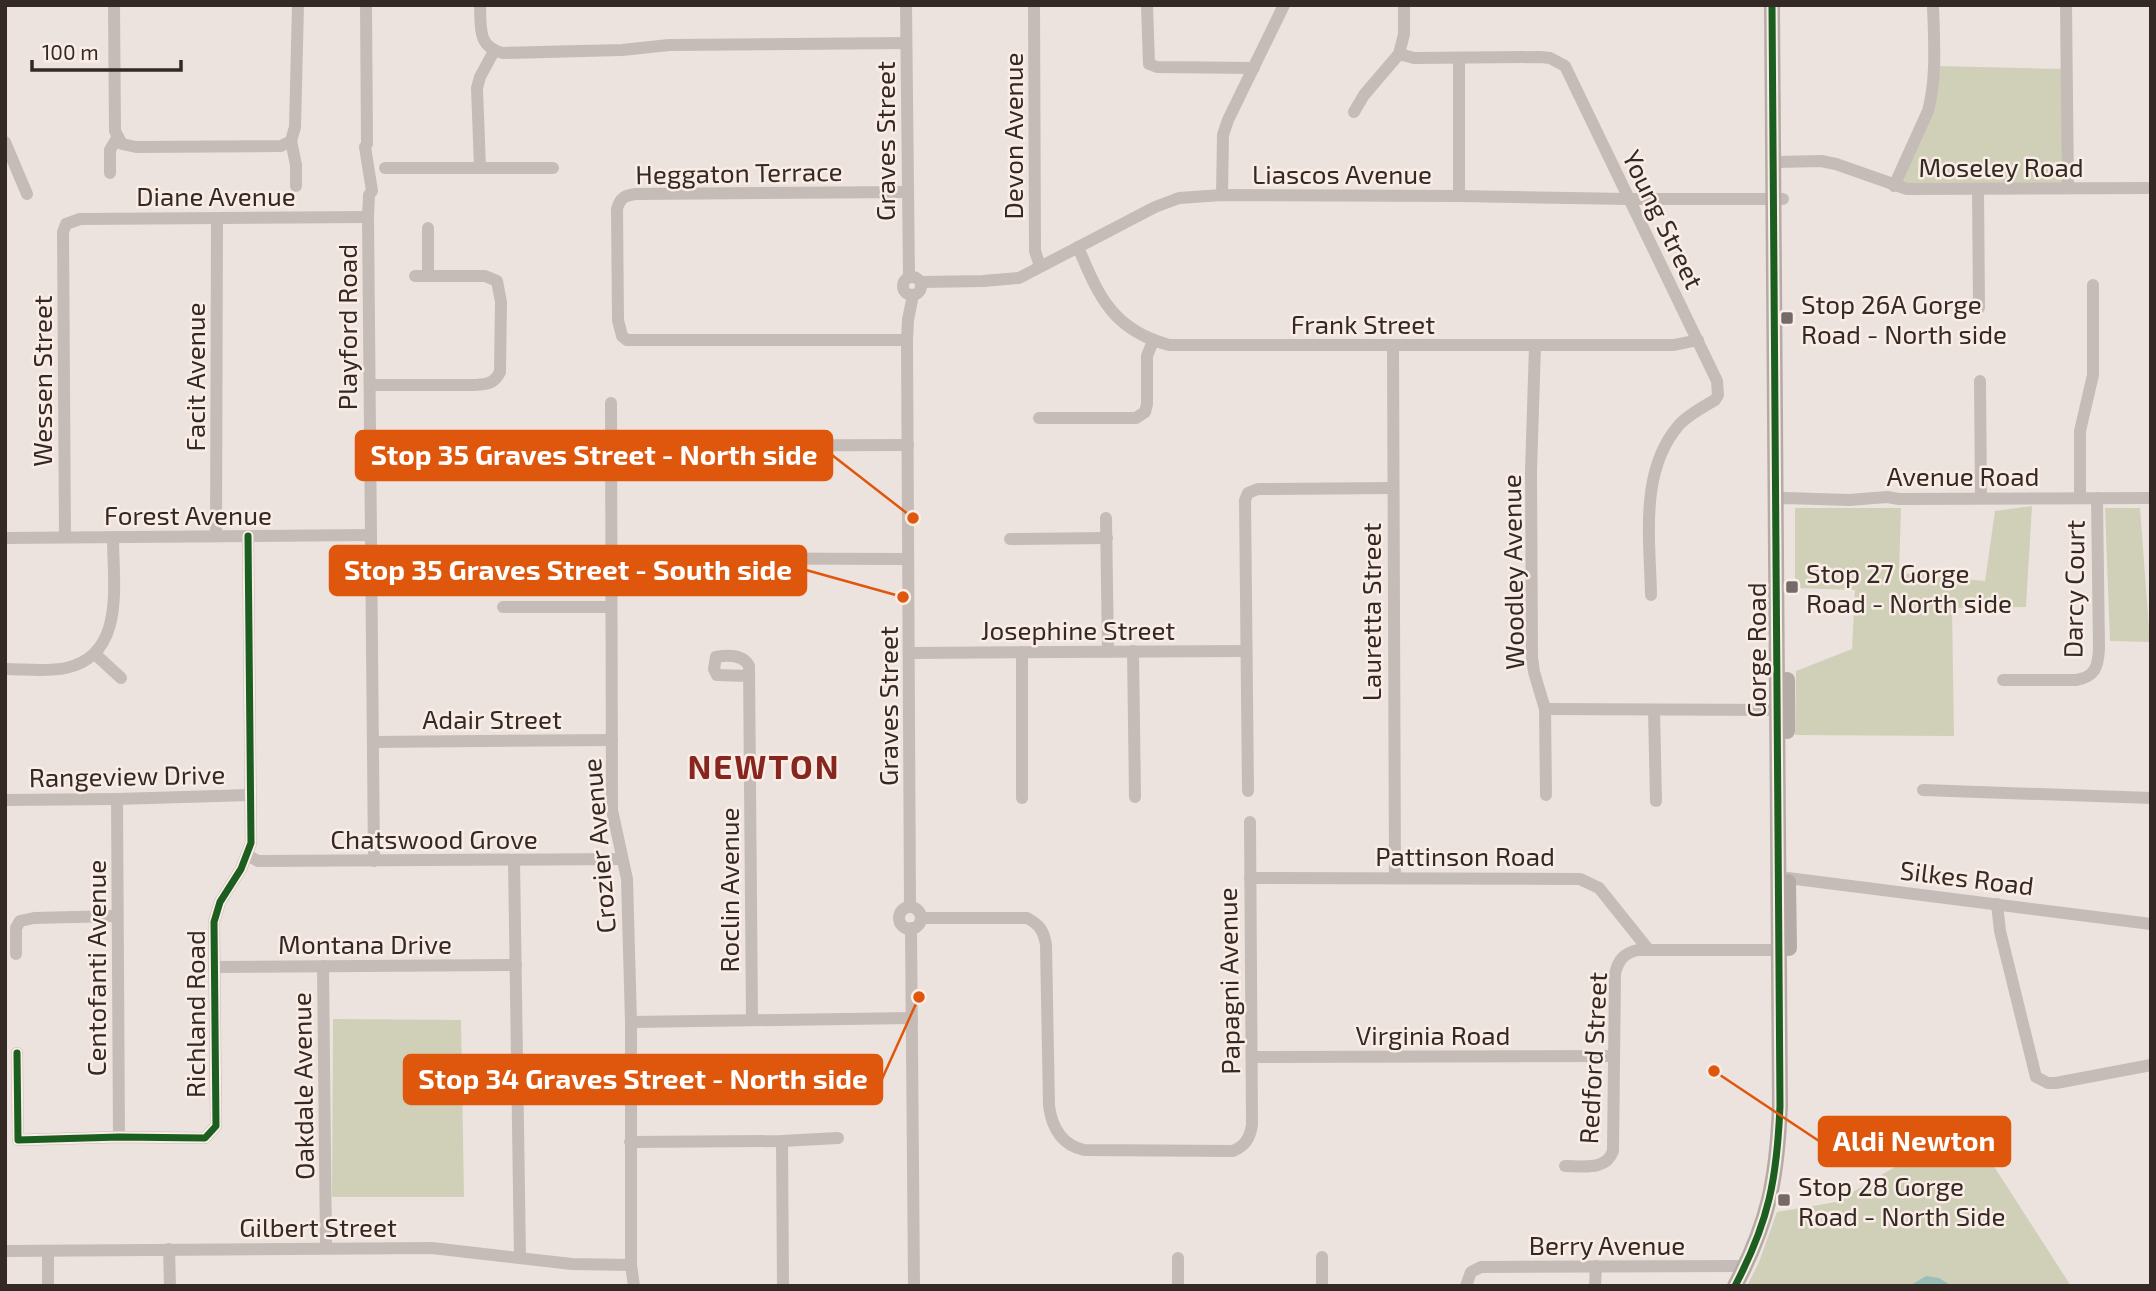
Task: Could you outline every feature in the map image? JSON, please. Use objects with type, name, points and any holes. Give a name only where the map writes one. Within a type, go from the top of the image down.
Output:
[{"type":"main road","name":"Gorge Road","points":[[1747,1286],[1759,1262],[1777,1212],[1785,1173],[1789,1113],[1783,878],[1778,199],[1772,5]]},
{"type":"main road","name":"Gorge Road","points":[[1777,162],[1783,5]]},
{"type":"main road","name":"Gorge Road","points":[[1735,1286],[1754,1248],[1774,1185],[1780,1106],[1784,950]]},
{"type":"street","points":[[114,5],[115,131],[122,144],[136,147],[281,146],[290,141]]},
{"type":"street","points":[[296,186],[296,164],[290,141],[295,127],[298,5]]},
{"type":"street","name":"Playford Road","points":[[366,5],[365,147],[372,191],[369,195],[368,217],[374,861]]},
{"type":"street","points":[[480,5],[485,44],[494,51],[518,54],[611,51],[669,45],[906,43]]},
{"type":"street","name":"Graves Street","points":[[906,5],[907,192],[915,279],[904,282],[908,294],[914,295],[907,340],[910,907]]},
{"type":"street","name":"Devon Avenue","points":[[1034,5],[1035,251],[1041,266]]},
{"type":"street","points":[[1147,5],[1149,64],[1157,67],[1254,68]]},
{"type":"street","points":[[1222,195],[1223,135],[1284,5]]},
{"type":"street","points":[[1354,112],[1364,95],[1399,54],[1404,34],[1404,5]]},
{"type":"street","points":[[1894,186],[1931,99],[1933,5]]},
{"type":"street","points":[[2066,5],[2068,188]]},
{"type":"street","points":[[480,168],[477,88],[494,51]]},
{"type":"street","points":[[1399,54],[1414,58],[1459,58],[1459,195]]},
{"type":"street","name":"Young Street","points":[[1459,58],[1540,57],[1558,61],[1569,72],[1717,381],[1718,396],[1681,423],[1669,438],[1657,464],[1650,503],[1651,595]]},
{"type":"street","points":[[110,173],[110,150],[117,138]]},
{"type":"street","points":[[5,142],[27,194]]},
{"type":"street","name":"Moseley Road","points":[[1777,162],[1828,163],[1894,186],[1925,190],[2151,188]]},
{"type":"street","points":[[385,168],[552,168]]},
{"type":"street","points":[[1978,190],[1979,308]]},
{"type":"street","name":"Heggaton Terrace","points":[[907,192],[636,194],[619,201],[617,209],[618,320],[622,336],[627,340],[907,340]]},
{"type":"street","name":"Liascos Avenue","points":[[915,279],[1019,278],[1179,198],[1222,195],[1459,195],[1778,199]]},
{"type":"street","name":"Diane Avenue","points":[[66,224],[80,219],[368,217]]},
{"type":"street","name":"Facit Avenue","points":[[216,536],[217,218]]},
{"type":"street","name":"Wessen Street","points":[[65,537],[63,232],[66,224]]},
{"type":"street","points":[[370,385],[491,384],[500,372],[500,302],[497,281],[485,276],[421,276],[428,228]]},
{"type":"street","name":"Frank Street","points":[[1077,247],[1106,306],[1125,325],[1153,341],[1170,345],[1675,345],[1698,340]]},
{"type":"street","points":[[2080,498],[2080,431],[2093,375],[2093,285]]},
{"type":"street","points":[[1039,418],[1136,418],[1145,412],[1147,356],[1153,341]]},
{"type":"street","name":"Lauretta Street","points":[[1393,346],[1395,877]]},
{"type":"street","name":"Woodley Avenue","points":[[1535,346],[1531,471],[1532,657],[1545,709],[1546,795]]},
{"type":"street","points":[[1980,381],[1981,498]]},
{"type":"street","name":"Crozier Avenue","points":[[611,403],[612,810],[627,879],[631,1021],[631,1265],[634,1286]]},
{"type":"street","points":[[612,446],[908,445]]},
{"type":"street","points":[[1248,791],[1245,500],[1248,494],[1258,489],[1392,488]]},
{"type":"street","name":"Darcy Court","points":[[2003,680],[2076,680],[2085,679],[2095,671],[2099,649],[2097,498]]},
{"type":"street","name":"Avenue Road","points":[[1780,499],[2151,498]]},
{"type":"street","points":[[1106,517],[1108,652]]},
{"type":"street","name":"Forest Avenue","points":[[5,538],[371,535]]},
{"type":"street","name":"Richland Road","points":[[17,1053],[18,1140],[205,1138],[216,1126],[215,913],[251,843],[248,536]]},
{"type":"street","points":[[5,669],[63,669],[95,654],[112,622],[113,537]]},
{"type":"street","points":[[1010,539],[1107,538]]},
{"type":"street","points":[[611,558],[908,559]]},
{"type":"street","points":[[503,607],[611,607]]},
{"type":"street","points":[[1133,651],[1135,797]]},
{"type":"street","name":"Josephine Street","points":[[909,653],[1246,651]]},
{"type":"street","points":[[1022,652],[1022,798]]},
{"type":"street","points":[[95,654],[121,678]]},
{"type":"street","name":"Roclin Avenue","points":[[749,676],[752,1019]]},
{"type":"street","points":[[1545,709],[1782,710]]},
{"type":"street","points":[[1654,710],[1656,801]]},
{"type":"street","name":"Adair Street","points":[[373,741],[612,740]]},
{"type":"street","points":[[1923,790],[2151,798]]},
{"type":"street","name":"Rangeview Drive","points":[[5,800],[117,800],[250,795]]},
{"type":"street","name":"Centofanti Avenue","points":[[117,800],[119,1137]]},
{"type":"street","name":"Papagni Avenue","points":[[921,918],[1027,918],[1040,927],[1046,945],[1049,1106],[1054,1126],[1065,1142],[1084,1150],[1233,1151],[1239,1149],[1249,1138],[1252,1125],[1250,822]]},
{"type":"street","name":"Chatswood Grove","points":[[247,855],[258,861],[622,859]]},
{"type":"street","points":[[514,860],[520,1258]]},
{"type":"street","name":"Pattinson Road","points":[[1250,878],[1569,878],[1588,881],[1599,888],[1648,949]]},
{"type":"street","name":"Silkes Road","points":[[1783,878],[2151,924]]},
{"type":"street","points":[[1997,904],[2000,931],[2036,1077],[2048,1083],[2056,1083],[2151,1065]]},
{"type":"street","points":[[910,907],[919,911],[921,918],[919,925],[911,928],[903,925],[900,919],[901,912],[910,907]]},
{"type":"street","points":[[16,954],[16,928],[20,921],[116,916]]},
{"type":"street","points":[[911,928],[914,1286]]},
{"type":"street","name":"Redford Street","points":[[1565,1166],[1604,1164],[1610,1159],[1614,1125],[1615,974],[1617,964],[1629,952],[1648,949],[1784,950]]},
{"type":"street","name":"Montana Drive","points":[[214,967],[516,965]]},
{"type":"street","name":"Oakdale Avenue","points":[[323,966],[326,1248]]},
{"type":"street","points":[[631,1021],[912,1018]]},
{"type":"street","name":"Virginia Road","points":[[1252,1057],[1614,1056]]},
{"type":"street","points":[[631,1142],[838,1138]]},
{"type":"street","points":[[782,1141],[783,1286]]},
{"type":"street","name":"Gilbert Street","points":[[5,1251],[432,1248],[572,1264],[631,1265]]},
{"type":"street","points":[[169,1249],[170,1286]]},
{"type":"street","points":[[48,1251],[48,1286]]},
{"type":"street","points":[[1178,1258],[1178,1286]]},
{"type":"street","points":[[1322,1258],[1322,1286]]},
{"type":"street","name":"Berry Avenue","points":[[1466,1286],[1471,1272],[1481,1266],[1745,1266]]},
{"type":"street","points":[[1595,1266],[1595,1286]]},
{"type":"green space","points":[[1937,66],[2061,69],[2064,184],[1930,186],[1900,183]]},
{"type":"green space","points":[[2032,506],[2026,607],[1952,608],[1954,736],[1795,735],[1796,671],[1852,649],[1855,590],[1795,588],[1795,508],[1901,508],[1899,573],[1985,581],[1995,511]]},
{"type":"green space","points":[[2105,508],[2140,508],[2150,642],[2110,641]]},
{"type":"green space","points":[[333,1019],[461,1020],[464,1197],[332,1197]]},
{"type":"green space","points":[[1977,1140],[2071,1286],[1747,1286],[1759,1262],[1777,1212],[1836,1202],[1898,1165],[1897,1143]]},
{"type":"water","points":[[1926,1276],[1939,1278],[1952,1286],[1909,1286]]},
{"type":"cycle path","points":[[1735,1286],[1756,1241],[1769,1199],[1780,1106],[1772,5]]},
{"type":"cycle path","points":[[17,1053],[18,1140],[205,1138],[216,1126],[214,922],[220,902],[241,869],[251,843],[248,536]]},
{"type":"place","name":"Stop 26A Gorge Road - North side","points":[[1787,318]]},
{"type":"place","name":"Stop 35 Graves Street - North side","points":[[913,518]]},
{"type":"place","name":"Stop 27 Gorge Road - North side","points":[[1792,587]]},
{"type":"place","name":"Stop 35 Graves Street - South side","points":[[903,597]]},
{"type":"place","name":"Stop 34 Graves Street - North side","points":[[919,997]]},
{"type":"place","name":"Aldi Newton","points":[[1714,1071]]},
{"type":"place","name":"Stop 28 Gorge Road - North Side","points":[[1784,1200]]},
{"type":"district","name":"NEWTON","points":[[764,766]]}]
